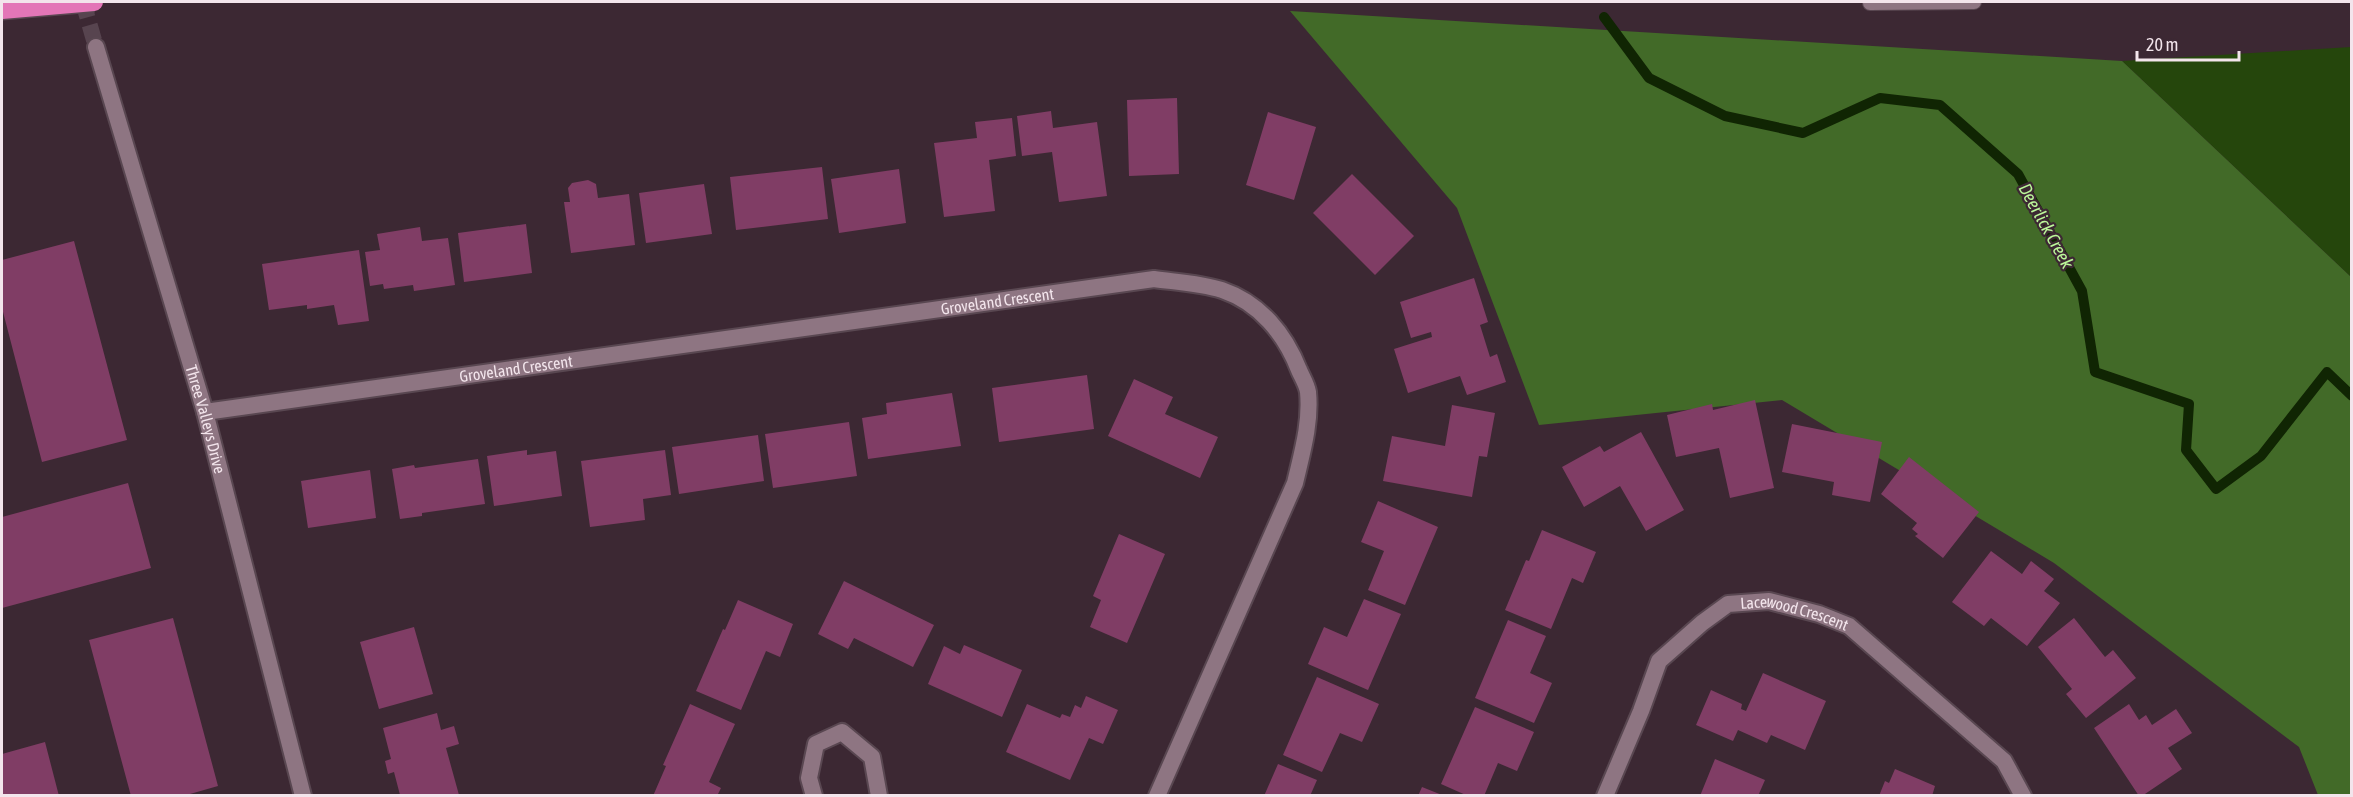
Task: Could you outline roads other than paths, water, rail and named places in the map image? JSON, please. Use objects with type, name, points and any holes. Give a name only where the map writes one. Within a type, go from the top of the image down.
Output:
[{"type":"highway","points":[[2,10],[94,2]]},
{"type":"street","name":"Three Valleys Drive","points":[[96,47],[205,412],[303,795]]},
{"type":"street","name":"Groveland Crescent","points":[[205,412],[1154,279],[1222,290],[1252,304],[1274,325],[1294,357],[1308,390],[1307,433],[1295,483],[1157,795]]},
{"type":"street","name":"Lacewood Crescent","points":[[1605,795],[1641,711],[1659,661],[1702,623],[1728,604],[1769,601],[1819,614],[1849,626],[2004,761],[2023,795]]},
{"type":"street","points":[[814,795],[809,778],[816,744],[842,732],[872,757],[879,795]]},
{"type":"lane","points":[[1870,3],[1974,2]]},
{"type":"waterway","name":"Deerlick Creek","points":[[1604,17],[1649,78],[1725,116],[1803,133],[1880,98],[1940,105],[2018,174],[2082,291],[2095,372],[2189,404],[2186,450],[2216,489],[2261,456],[2327,372],[2352,396]]},
{"type":"tunnel","points":[[83,2],[96,47]]}]
